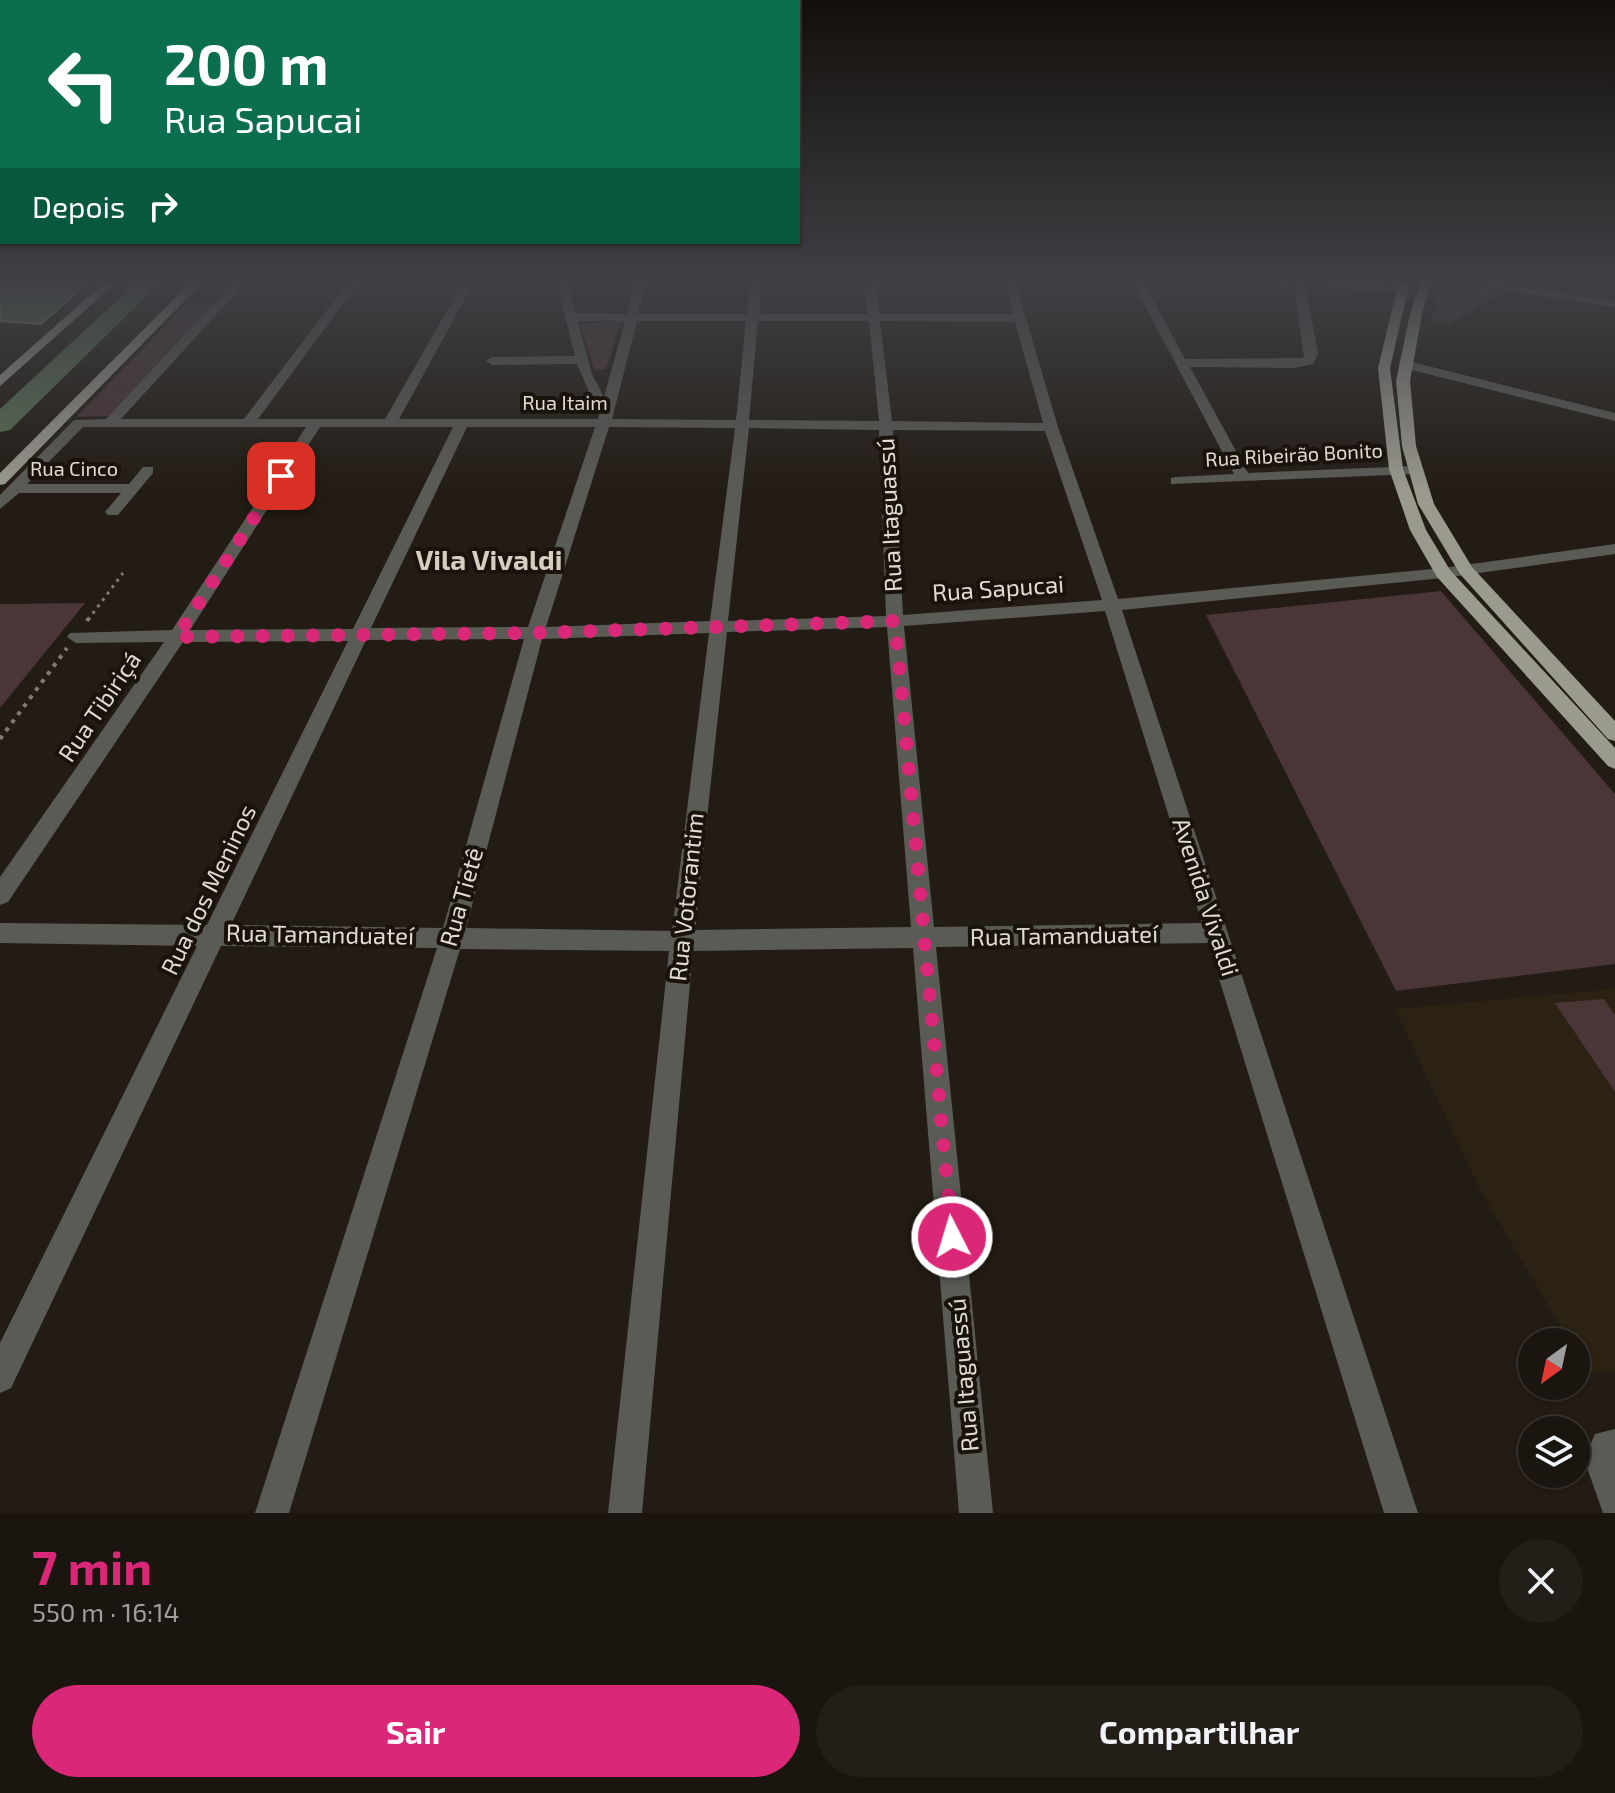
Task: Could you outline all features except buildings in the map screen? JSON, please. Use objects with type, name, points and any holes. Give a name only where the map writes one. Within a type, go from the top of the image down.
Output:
[{"type":"main road","points":[[0,382],[34,352]]},
{"type":"main road","points":[[0,465],[115,352]]},
{"type":"main road","points":[[0,481],[129,352]]},
{"type":"main road","points":[[1389,352],[1384,368],[1396,469],[1418,530],[1443,573],[1615,761]]},
{"type":"main road","points":[[1407,352],[1404,364],[1407,431],[1426,504],[1466,570],[1615,734]]},
{"type":"main road","points":[[1388,356],[1404,364]]},
{"type":"street","points":[[109,424],[176,352]]},
{"type":"street","points":[[248,423],[302,352]]},
{"type":"street","points":[[390,422],[430,352]]},
{"type":"street","points":[[580,352],[604,419]]},
{"type":"street","name":"Rua Tietê","points":[[272,1513],[452,937],[535,633],[604,419],[621,352]]},
{"type":"street","name":"Rua Votorantim","points":[[625,1513],[682,941],[749,352]]},
{"type":"street","name":"Rua Itaguassú","points":[[879,352],[886,425],[895,621],[976,1513]]},
{"type":"street","name":"Avenida Vivaldi","points":[[1029,352],[1401,1513]]},
{"type":"street","points":[[1173,352],[1242,476]]},
{"type":"street","points":[[1179,363],[1294,364],[1309,361],[1312,352]]},
{"type":"street","points":[[492,361],[584,367],[599,375],[616,371]]},
{"type":"street","points":[[1404,364],[1615,417]]},
{"type":"street","name":"Rua Itaim","points":[[15,489],[79,423],[462,423],[604,419],[742,425],[1051,427]]},
{"type":"street","name":"Rua Tibiriçá","points":[[0,895],[177,637],[316,423]]},
{"type":"street","name":"Rua dos Meninos","points":[[0,1377],[462,423]]},
{"type":"street","points":[[113,512],[148,470]]},
{"type":"street","name":"Rua Ribeirão Bonito","points":[[1176,481],[1415,470]]},
{"type":"street","name":"Rua Cinco","points":[[15,489],[132,488]]},
{"type":"street","points":[[0,504],[15,489]]},
{"type":"street","name":"Rua Sapucai","points":[[76,637],[535,633],[895,621],[1112,605],[1443,573],[1612,552]]},
{"type":"street","name":"Rua Tamanduateí","points":[[0,933],[217,933],[682,941],[1216,933]]},
{"type":"street","points":[[1611,1493],[1601,1459],[1607,1446],[1615,1445]]},
{"type":"path","points":[[0,739],[123,573]]},
{"type":"shaded area","points":[[140,352],[169,352],[109,416],[76,417]]},
{"type":"shaded area","points":[[588,352],[612,352],[606,369],[594,370]]},
{"type":"shaded area","points":[[1441,591],[1615,794],[1615,964],[1396,991],[1206,615]]},
{"type":"shaded area","points":[[85,603],[0,708],[0,604]]},
{"type":"shaded area","points":[[1615,989],[1615,1371],[1590,1373],[1590,1328],[1562,1328],[1480,1190],[1395,1009]]},
{"type":"shaded area","points":[[1604,999],[1615,1015],[1615,1092],[1555,1003]]},
{"type":"waterway","points":[[0,424],[76,352]]},
{"type":"district","name":"Vila Vivaldi","points":[[489,560]]},
{"type":"route","points":[[281,476],[177,637],[535,633],[895,621],[952,1237]]}]
